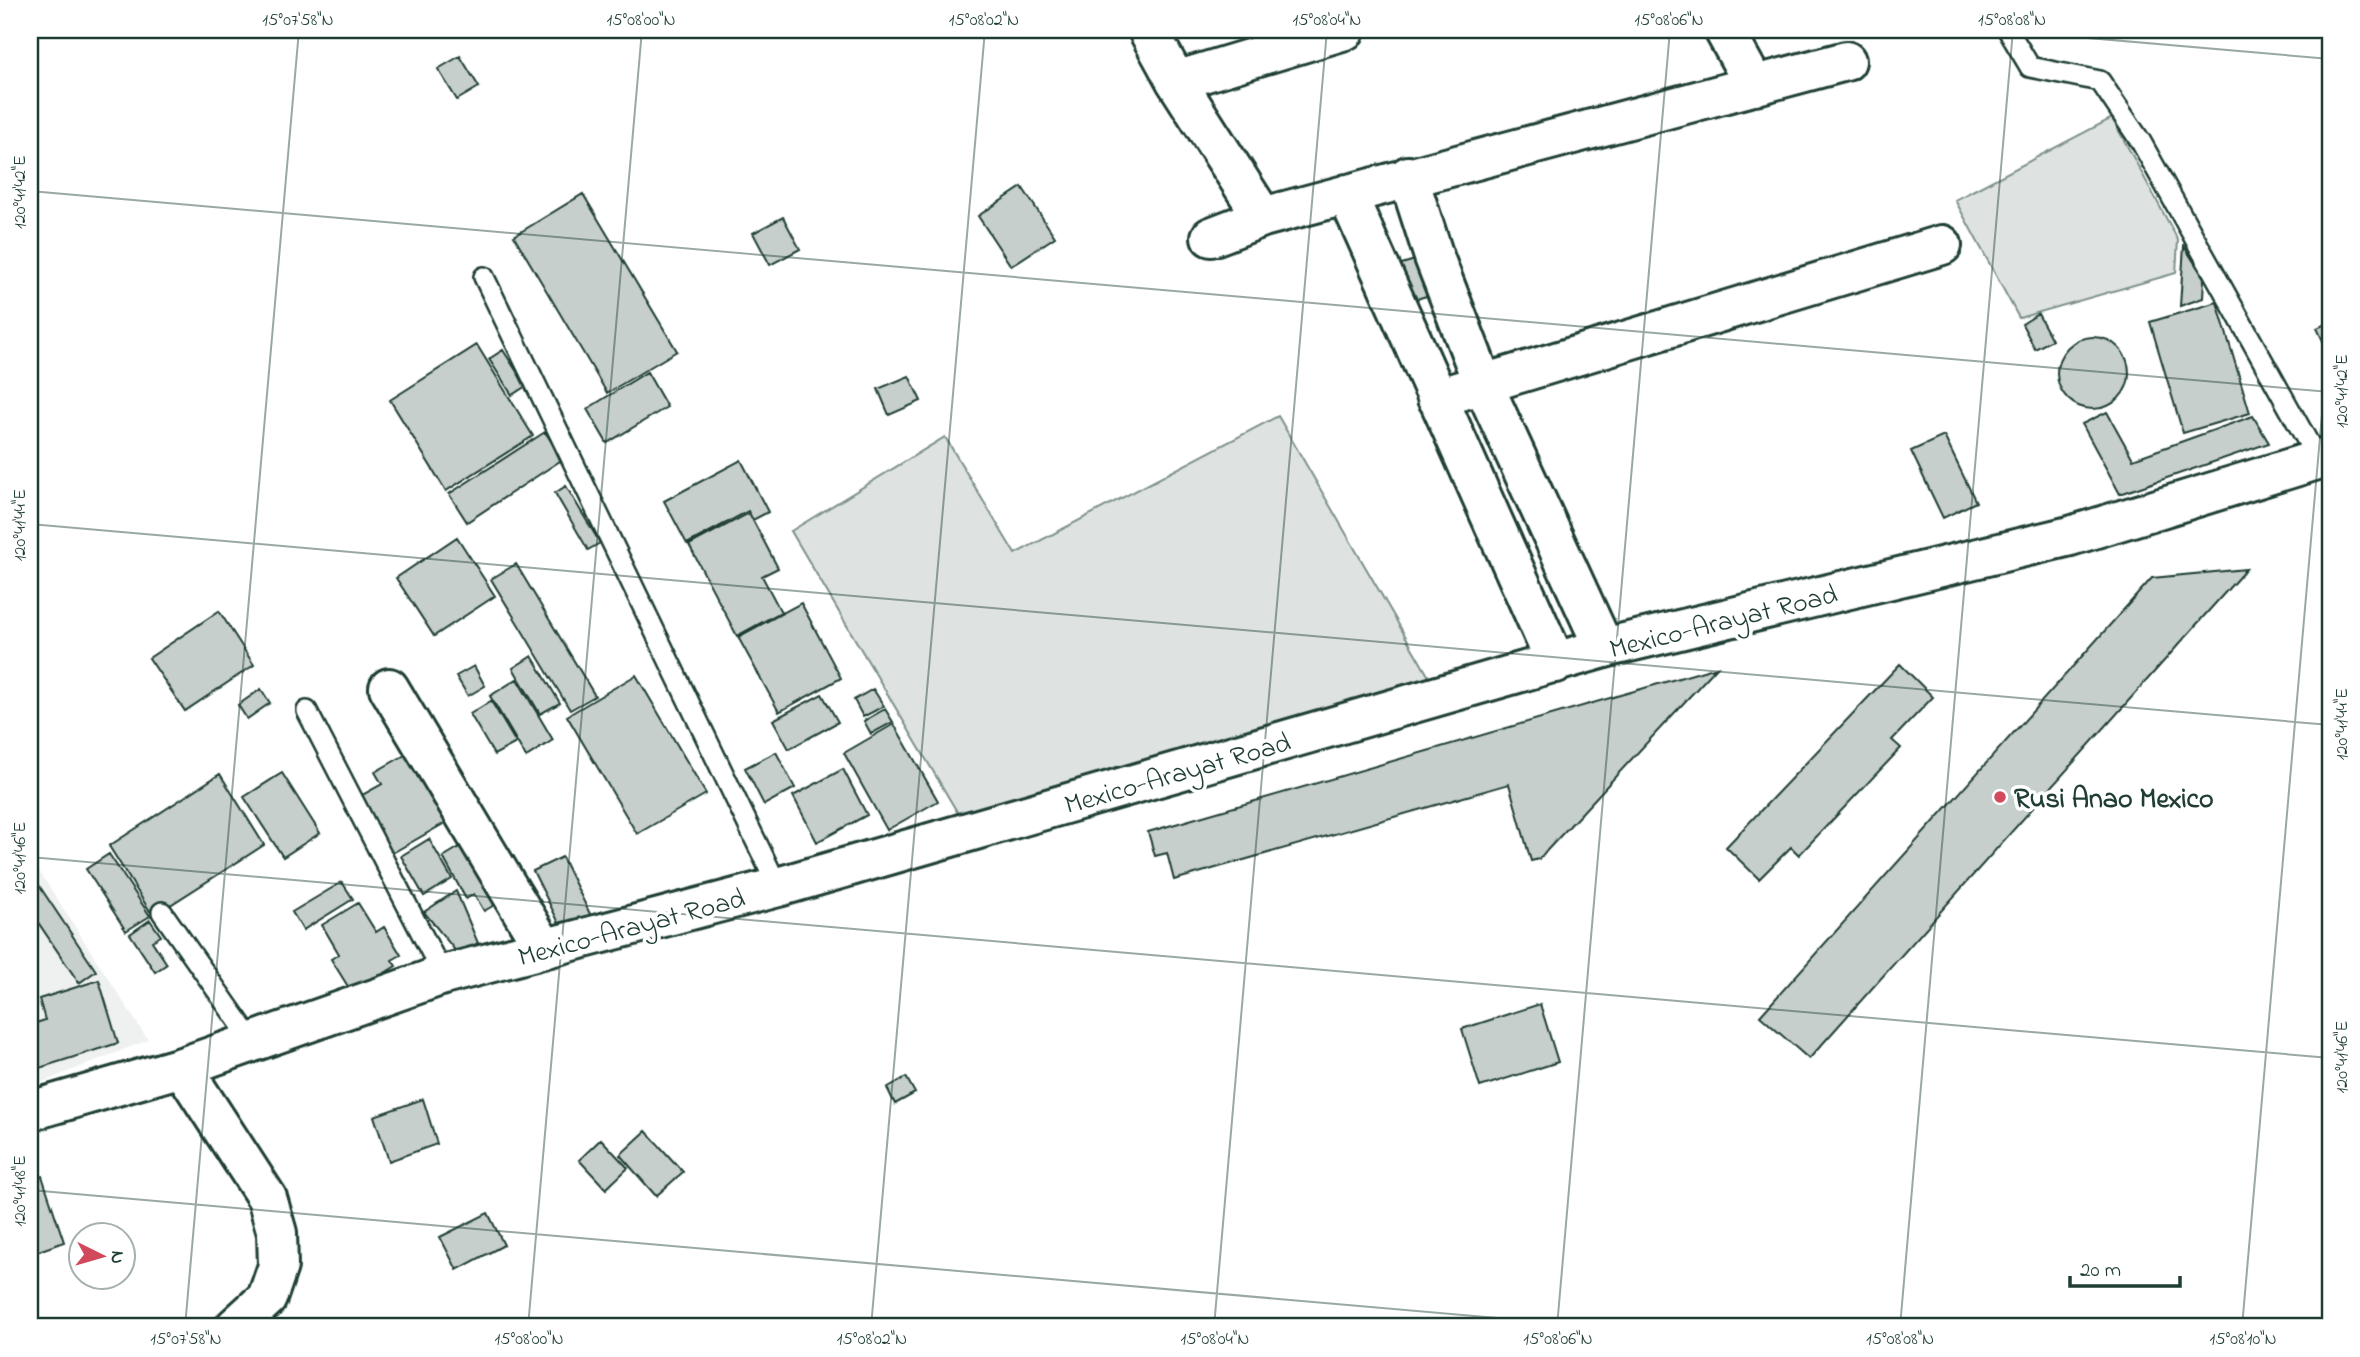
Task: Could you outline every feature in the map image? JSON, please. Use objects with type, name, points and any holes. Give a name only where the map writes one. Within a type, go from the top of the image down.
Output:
[{"type":"street","points":[[1148,30],[1176,81],[1263,216]]},
{"type":"street","points":[[1176,81],[1345,30]]},
{"type":"street","points":[[1724,30],[1755,86]]},
{"type":"street","points":[[1212,237],[1263,216],[1846,61]]},
{"type":"street","points":[[1408,177],[1434,257],[1483,384],[1604,648]]},
{"type":"street","points":[[1347,194],[1556,663]]},
{"type":"street","points":[[1437,398],[1942,245]]},
{"type":"street","name":"Mexico-Arayat Road","points":[[30,1111],[182,1067],[443,975],[778,887],[1604,648],[2070,536],[2324,458]]},
{"type":"street","points":[[389,688],[544,948]]},
{"type":"street","points":[[182,1067],[267,1198],[276,1233],[278,1266],[267,1298],[235,1327]]},
{"type":"lane","points":[[2008,30],[2030,67],[2100,81],[2140,142],[2324,458]]},
{"type":"lane","points":[[484,277],[778,887]]},
{"type":"lane","points":[[307,711],[443,975]]},
{"type":"lane","points":[[162,912],[253,1042]]},
{"type":"shaded area","points":[[2112,118],[2178,240],[2176,273],[2019,318],[1955,200]]},
{"type":"shaded area","points":[[1278,416],[1440,696],[972,837],[791,531],[945,437],[1015,554]]},
{"type":"shaded area","points":[[30,857],[148,1040],[30,1087]]},
{"type":"building","points":[[460,56],[479,87],[457,100],[438,69]]},
{"type":"building","points":[[1022,187],[1055,237],[1011,266],[978,216]]},
{"type":"building","points":[[583,194],[677,351],[607,393],[514,236]]},
{"type":"building","points":[[783,217],[800,249],[770,265],[753,233]]},
{"type":"building","points":[[2184,246],[2204,278],[2203,298],[2180,306]]},
{"type":"building","points":[[1425,257],[1436,293],[1407,302],[1395,266]]},
{"type":"building","points":[[2217,302],[2250,413],[2183,433],[2150,322]]},
{"type":"building","points":[[2038,314],[2052,340],[2035,349],[2022,324]]},
{"type":"building","points":[[2330,322],[2330,356],[2317,328]]},
{"type":"building","points":[[2093,337],[2113,343],[2123,353],[2129,373],[2123,393],[2113,403],[2093,409],[2073,403],[2063,393],[2057,373],[2063,353],[2073,343]]},
{"type":"building","points":[[477,345],[533,436],[446,491],[390,400]]},
{"type":"building","points":[[503,350],[526,386],[512,395],[489,359]]},
{"type":"building","points":[[647,372],[667,407],[607,443],[587,409]]},
{"type":"building","points":[[909,376],[921,401],[889,415],[878,389]]},
{"type":"building","points":[[2107,412],[2133,459],[2253,416],[2269,443],[2120,494],[2082,424]]},
{"type":"building","points":[[545,432],[563,459],[467,522],[449,494]]},
{"type":"building","points":[[1944,436],[1976,502],[1943,518],[1911,451]]},
{"type":"building","points":[[741,460],[768,512],[753,520],[748,511],[687,544],[664,501]]},
{"type":"building","points":[[566,486],[600,543],[588,550],[555,493]]},
{"type":"building","points":[[749,513],[778,568],[762,576],[781,612],[737,636],[689,545]]},
{"type":"building","points":[[457,537],[495,596],[434,636],[396,578]]},
{"type":"building","points":[[516,564],[595,696],[570,710],[491,579]]},
{"type":"building","name":"Rusi Anao Mexico","points":[[2246,569],[1809,1059],[1760,1016],[2152,578]]},
{"type":"building","points":[[801,603],[841,678],[779,712],[738,637]]},
{"type":"building","points":[[219,611],[254,665],[185,711],[149,658]]},
{"type":"building","points":[[532,656],[560,703],[540,714],[513,668]]},
{"type":"building","points":[[1900,664],[1933,697],[1892,740],[1901,748],[1799,855],[1791,847],[1759,879],[1726,847]]},
{"type":"building","points":[[474,666],[485,686],[468,696],[456,676]]},
{"type":"building","points":[[1717,667],[1539,859],[1531,861],[1509,784],[1174,880],[1167,853],[1155,856],[1148,832]]},
{"type":"building","points":[[636,675],[706,794],[637,834],[567,716]]},
{"type":"building","points":[[517,679],[553,740],[526,757],[490,696]]},
{"type":"building","points":[[261,689],[270,703],[247,719],[238,705]]},
{"type":"building","points":[[873,689],[884,706],[863,717],[854,700]]},
{"type":"building","points":[[822,694],[838,722],[789,749],[773,720]]},
{"type":"building","points":[[491,701],[516,743],[494,755],[470,714]]},
{"type":"building","points":[[885,709],[893,722],[871,734],[864,721]]},
{"type":"building","points":[[894,724],[938,801],[887,830],[844,753]]},
{"type":"building","points":[[419,747],[457,816],[389,855],[357,798],[382,784],[375,772]]},
{"type":"building","points":[[776,752],[795,788],[764,805],[745,768]]},
{"type":"building","points":[[843,769],[867,815],[817,842],[793,796]]},
{"type":"building","points":[[282,773],[320,833],[283,857],[244,797]]},
{"type":"building","points":[[220,774],[264,845],[153,916],[109,846]]},
{"type":"building","points":[[429,839],[452,879],[424,896],[401,856]]},
{"type":"building","points":[[473,839],[507,898],[484,911],[474,894],[466,899],[443,857]]},
{"type":"building","points":[[109,854],[150,916],[126,931],[86,869]]},
{"type":"building","points":[[562,857],[594,922],[566,937],[533,871]]},
{"type":"building","points":[[30,872],[96,971],[79,983],[33,915],[30,917]]},
{"type":"building","points":[[342,882],[353,899],[303,930],[292,912]]},
{"type":"building","points":[[456,891],[478,943],[458,954],[424,912]]},
{"type":"building","points":[[358,903],[376,932],[384,927],[401,955],[392,960],[396,966],[352,993],[331,959],[339,954],[322,925]]},
{"type":"building","points":[[150,920],[161,936],[152,941],[167,964],[155,972],[130,934]]},
{"type":"building","points":[[99,980],[118,1043],[30,1071],[30,1025],[45,1020],[39,999]]},
{"type":"building","points":[[1540,1004],[1558,1062],[1480,1087],[1462,1029]]},
{"type":"building","points":[[906,1077],[915,1093],[895,1104],[887,1088]]},
{"type":"building","points":[[423,1099],[437,1144],[389,1161],[374,1116]]},
{"type":"building","points":[[646,1131],[683,1172],[656,1196],[620,1155]]},
{"type":"building","points":[[601,1139],[628,1168],[606,1189],[579,1160]]},
{"type":"building","points":[[42,1176],[64,1242],[30,1254],[30,1180]]},
{"type":"building","points":[[488,1213],[504,1245],[457,1270],[440,1237]]},
{"type":"place","name":"Rusi Anao Mexico","points":[[2000,797]]}]
